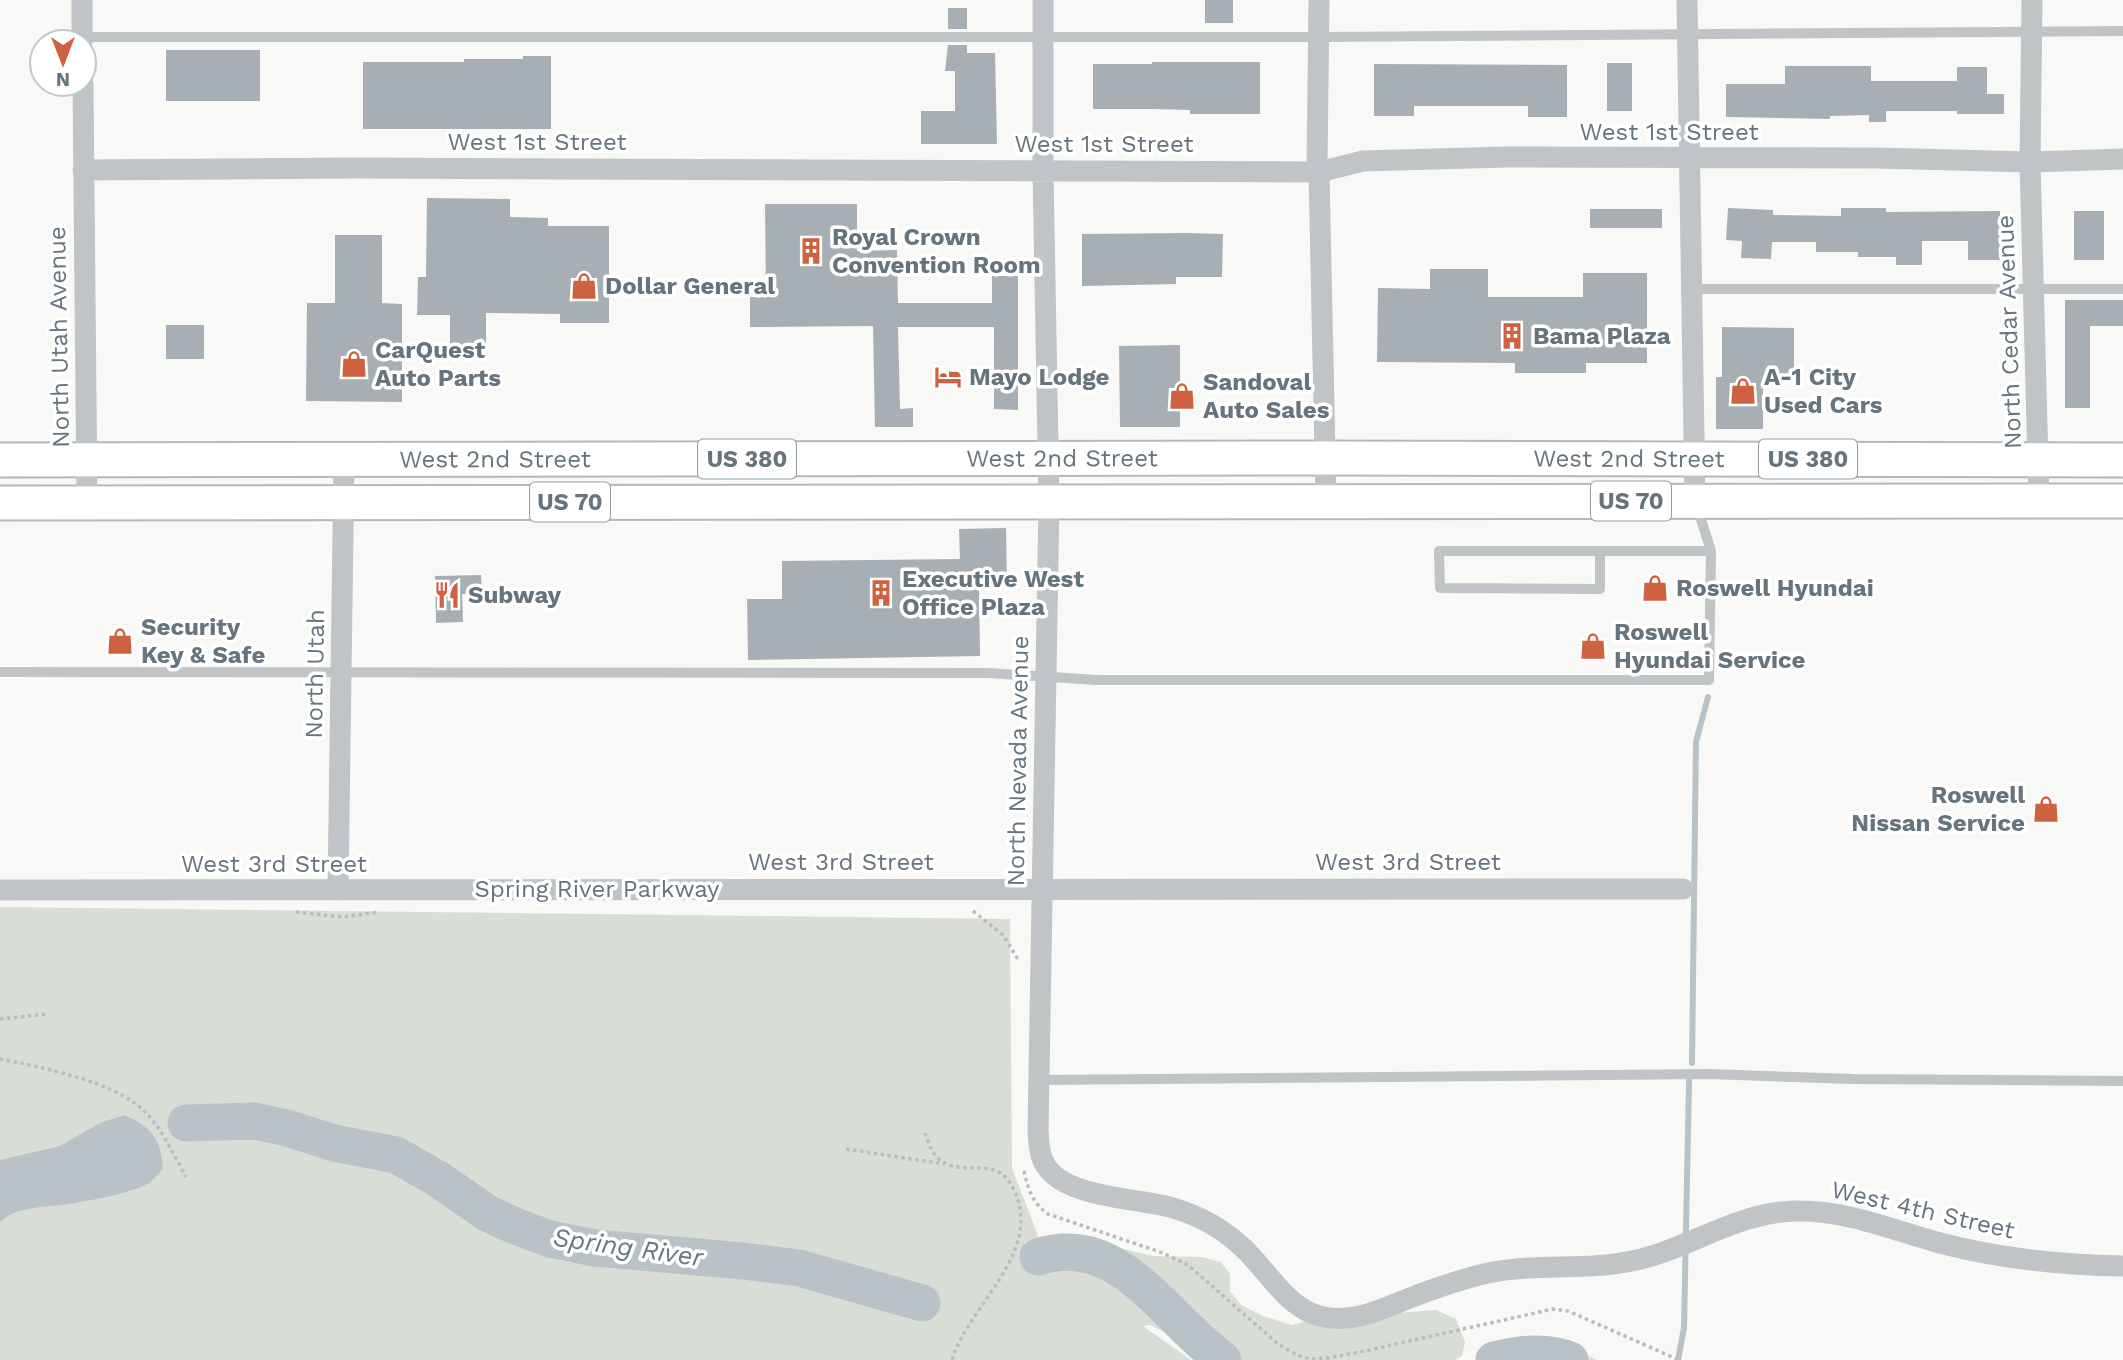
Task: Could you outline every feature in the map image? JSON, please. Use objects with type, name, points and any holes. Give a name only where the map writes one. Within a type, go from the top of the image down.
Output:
[{"type":"main road","name":"West 2nd Street","points":[[0,460],[2123,460]]},
{"type":"main road","name":"West 2nd Street","points":[[0,503],[2123,501]]},
{"type":"street","points":[[82,0],[82,28]]},
{"type":"street","name":"North Nevada Avenue","points":[[1044,0],[1043,170],[1049,502],[1039,1080],[1040,1148],[1047,1168],[1057,1178]]},
{"type":"street","points":[[1320,0],[1317,168],[1326,501]]},
{"type":"street","points":[[1687,0],[1695,501]]},
{"type":"street","name":"North Cedar Avenue","points":[[2032,0],[2030,162],[2039,501]]},
{"type":"street","name":"North Utah Avenue","points":[[83,98],[87,503]]},
{"type":"street","name":"West 1st Street","points":[[83,170],[355,167],[1319,172],[1363,161],[1507,157],[1876,158],[2030,162],[2123,159]]},
{"type":"street","name":"North Utah","points":[[338,890],[344,460]]},
{"type":"street","name":"West 3rd Street","points":[[0,890],[1683,889]]},
{"type":"street","name":"West 4th Street","points":[[1057,1178],[1076,1188],[1158,1204],[1204,1220],[1241,1246],[1285,1295],[1317,1316],[1340,1320],[1363,1316],[1445,1284],[1486,1273],[1640,1260],[1729,1224],[1774,1212],[1812,1211],[1862,1219],[1937,1242],[2000,1257],[2060,1264],[2123,1266]]},
{"type":"lane","points":[[98,40],[1320,37],[2123,31]]},
{"type":"lane","points":[[1692,289],[2123,289]]},
{"type":"lane","points":[[0,672],[988,673],[1046,677],[1268,681],[1709,680],[1711,551],[1695,501]]},
{"type":"lane","points":[[1600,552],[1600,589],[1440,589],[1439,551],[1711,551]]},
{"type":"lane","points":[[1039,1080],[1710,1074],[1853,1079],[2123,1081]]},
{"type":"path","points":[[965,908],[1003,935],[1020,964]]},
{"type":"path","points":[[293,912],[342,916],[390,910]]},
{"type":"path","points":[[0,1019],[48,1014]]},
{"type":"path","points":[[0,1059],[38,1066],[119,1093],[148,1115],[186,1177]]},
{"type":"path","points":[[925,1133],[936,1156],[947,1164]]},
{"type":"path","points":[[846,1149],[992,1168],[1007,1176],[1017,1195],[1021,1213],[1017,1243],[1010,1264],[968,1324],[952,1360]]},
{"type":"path","points":[[1022,1161],[1029,1193],[1040,1209],[1082,1227],[1163,1253],[1188,1265],[1278,1344],[1297,1356],[1311,1359],[1360,1352],[1553,1309],[1579,1316],[1679,1360]]},
{"type":"shaded area","points":[[0,907],[1010,919],[1012,1168],[1040,1241],[1069,1265],[1093,1264],[1108,1252],[1123,1249],[1153,1256],[1202,1257],[1221,1262],[1230,1274],[1230,1291],[1241,1305],[1263,1316],[1292,1325],[1330,1314],[1436,1310],[1456,1319],[1465,1342],[1462,1356],[1455,1360],[1210,1360],[1191,1345],[1150,1325],[1143,1326],[1191,1360],[0,1360]]},
{"type":"shaded area","points":[[124,1115],[142,1124],[157,1142],[163,1169],[151,1181],[139,1188],[106,1197],[21,1210],[0,1222],[0,1160],[60,1146],[100,1123]]},
{"type":"shaded area","points":[[1546,1345],[1574,1349],[1597,1360],[1501,1360],[1521,1350]]},
{"type":"building","points":[[1205,0],[1233,0],[1233,23],[1205,23]]},
{"type":"building","points":[[948,8],[967,8],[967,29],[948,29]]},
{"type":"building","points":[[948,45],[967,45],[967,53],[995,53],[997,144],[921,144],[921,111],[955,111],[955,71],[945,71]]},
{"type":"building","points":[[166,50],[260,50],[260,101],[166,101]]},
{"type":"building","points":[[523,56],[551,56],[551,129],[363,129],[363,62],[464,62],[464,59],[523,59]]},
{"type":"building","points":[[1260,62],[1260,114],[1093,109],[1093,64]]},
{"type":"building","points":[[1607,63],[1632,63],[1632,111],[1607,111]]},
{"type":"building","points":[[1374,64],[1567,65],[1567,117],[1528,117],[1528,106],[1414,106],[1414,116],[1374,116]]},
{"type":"building","points":[[1785,66],[1871,66],[1871,81],[1957,81],[1957,67],[1987,67],[1987,94],[2004,94],[2004,114],[1886,111],[1886,122],[1869,122],[1869,115],[1830,116],[1830,119],[1726,117],[1726,84],[1785,84]]},
{"type":"building","points":[[427,198],[510,199],[510,217],[548,218],[548,226],[609,226],[609,323],[560,323],[560,314],[486,313],[486,351],[450,350],[450,315],[417,315],[418,277],[426,277]]},
{"type":"building","points":[[765,204],[857,204],[857,251],[897,250],[898,303],[992,303],[992,276],[1018,276],[1018,410],[994,409],[994,327],[898,327],[900,409],[913,408],[913,427],[875,427],[873,326],[750,327],[750,297],[766,297]]},
{"type":"building","points":[[1728,208],[1773,210],[1773,215],[1841,216],[1841,208],[1886,208],[1886,212],[2000,211],[2000,260],[1968,260],[1968,241],[1922,241],[1922,265],[1896,265],[1896,257],[1858,257],[1858,252],[1816,252],[1816,242],[1772,242],[1771,259],[1741,258],[1742,241],[1726,240]]},
{"type":"building","points":[[1590,209],[1662,209],[1662,228],[1590,228]]},
{"type":"building","points":[[2074,211],[2104,211],[2104,260],[2074,260]]},
{"type":"building","points":[[1082,234],[1223,234],[1222,277],[1176,277],[1176,284],[1082,286]]},
{"type":"building","points":[[335,235],[382,235],[382,303],[402,304],[402,402],[306,401],[307,303],[335,303]]},
{"type":"building","name":"Bama Plaza","points":[[1430,269],[1488,269],[1488,297],[1583,297],[1583,273],[1647,273],[1647,363],[1586,363],[1586,373],[1515,373],[1515,363],[1377,362],[1378,288],[1430,289]]},
{"type":"building","points":[[2065,300],[2123,300],[2123,326],[2090,326],[2090,408],[2065,408]]},
{"type":"building","points":[[166,325],[204,325],[204,359],[166,359]]},
{"type":"building","points":[[1722,327],[1794,328],[1794,376],[1763,376],[1763,429],[1716,429],[1716,377],[1722,377]]},
{"type":"building","points":[[1180,345],[1180,427],[1120,427],[1119,346]]},
{"type":"building","name":"Executive West Office Plaza","points":[[1006,528],[1007,587],[979,587],[980,656],[748,660],[747,599],[782,599],[782,561],[960,559],[959,529]]},
{"type":"building","points":[[481,575],[482,593],[462,594],[463,622],[436,623],[435,576]]},
{"type":"waterway","points":[[1692,1063],[1696,742],[1708,697]]},
{"type":"waterway","points":[[1678,1360],[1684,1328],[1689,1081]]},
{"type":"waterway","name":"Spring River","points":[[186,1123],[255,1121],[334,1143],[396,1155],[438,1179],[487,1213],[550,1239],[595,1248],[799,1268],[922,1303]]},
{"type":"waterway","name":"Spring River","points":[[1038,1257],[1067,1252],[1093,1256],[1117,1267],[1139,1283],[1223,1360]]},
{"type":"waterway","name":"Spring River","points":[[1494,1360],[1532,1354],[1552,1355],[1570,1360]]},
{"type":"place","name":"Royal Crown Convention Room","points":[[811,251]]},
{"type":"place","name":"Dollar General","points":[[584,286]]},
{"type":"place","name":"Bama Plaza","points":[[1512,336]]},
{"type":"place","name":"CarQuest Auto Parts","points":[[354,364]]},
{"type":"place","name":"Mayo Lodge","points":[[948,377]]},
{"type":"place","name":"A-1 City Used Cars","points":[[1743,391]]},
{"type":"place","name":"Sandoval Auto Sales","points":[[1182,396]]},
{"type":"place","name":"Roswell Hyundai","points":[[1655,588]]},
{"type":"place","name":"Executive West Office Plaza","points":[[881,593]]},
{"type":"place","name":"Subway","points":[[447,595]]},
{"type":"place","name":"Security Key & Safe","points":[[120,641]]},
{"type":"place","name":"Roswell Hyundai Service","points":[[1593,646]]},
{"type":"place","name":"Roswell Nissan Service","points":[[2046,809]]}]
